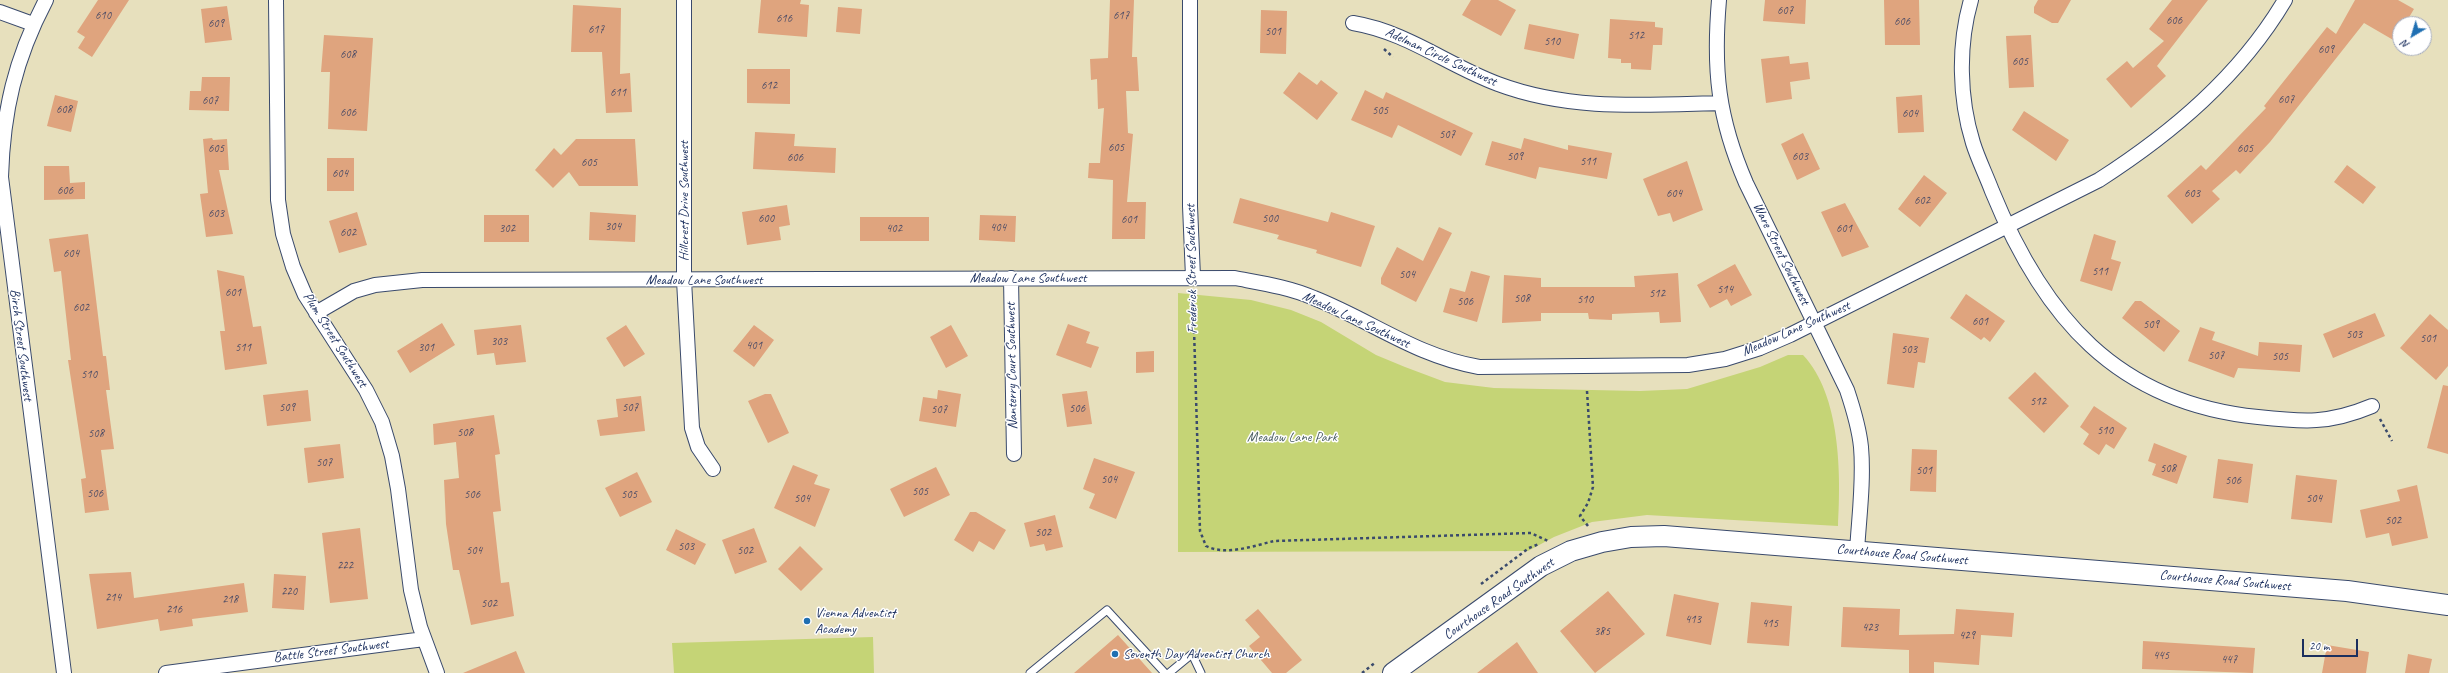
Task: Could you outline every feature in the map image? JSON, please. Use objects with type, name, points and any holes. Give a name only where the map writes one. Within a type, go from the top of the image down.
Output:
[{"type":"street","name":"Birch Street Southwest","points":[[46,0],[33,24],[19,59],[9,95],[2,136],[1,177],[64,673]]},
{"type":"street","name":"Plum Street Southwest","points":[[276,0],[278,200],[283,234],[293,267],[316,313],[366,390],[382,422],[392,456],[410,590],[424,639],[437,673]]},
{"type":"street","name":"Hillcrest Drive Southwest","points":[[684,0],[684,280],[692,428],[698,447],[713,469]]},
{"type":"street","name":"Frederick Street Southwest","points":[[1190,0],[1190,206],[1193,277]]},
{"type":"street","name":"Ware Street Southwest","points":[[1719,0],[1716,72],[1720,103],[1731,148],[1746,183],[1816,323],[1847,390],[1856,420],[1861,447],[1862,479],[1857,551]]},
{"type":"street","points":[[1971,0],[1964,44],[1963,82],[1967,120],[1973,144],[2007,227],[2046,295],[2075,331],[2106,360],[2158,392],[2192,406],[2228,414],[2300,422],[2325,421],[2349,415],[2372,406]]},
{"type":"street","name":"Meadow Lane Southwest","points":[[316,313],[354,291],[375,285],[422,280],[1235,278],[1275,285],[1307,295],[1427,354],[1451,362],[1479,367],[1688,366],[1725,359],[1760,348],[1816,323],[2099,180],[2142,152],[2181,121],[2217,87],[2250,49],[2285,0]]},
{"type":"street","points":[[0,12],[33,24]]},
{"type":"street","name":"Adelman Circle Southwest","points":[[1353,24],[1395,34],[1464,71],[1535,95],[1575,103],[1620,106],[1720,103]]},
{"type":"street","name":"Nanterry Court Southwest","points":[[1011,278],[1014,454]]},
{"type":"street","name":"Courthouse Road Southwest","points":[[1393,673],[1541,566],[1562,556],[1602,542],[1631,537],[1657,536],[1857,551],[2347,591],[2448,605]]},
{"type":"street","name":"Battle Street Southwest","points":[[166,673],[424,639]]},
{"type":"lane","points":[[1030,673],[1107,610],[1165,673]]},
{"type":"lane","points":[[1169,673],[1192,654],[1201,673]]},
{"type":"path","name":"Frederick Street Southwest","points":[[1193,277],[1200,531],[1204,536],[1206,546],[1214,550],[1247,548],[1274,541],[1531,533],[1542,537],[1553,544],[1562,556]]},
{"type":"path","points":[[1587,391],[1593,487],[1588,503],[1580,516],[1588,526]]},
{"type":"path","points":[[2372,406],[2392,441]]},
{"type":"green space","name":"Meadow Lane Park","points":[[1178,293],[1251,300],[1291,310],[1321,322],[1376,355],[1405,367],[1445,382],[1494,388],[1640,391],[1687,389],[1760,367],[1788,355],[1803,355],[1816,372],[1825,391],[1832,413],[1838,460],[1838,526],[1647,515],[1592,522],[1554,537],[1528,551],[1178,552]]},
{"type":"green space","points":[[873,637],[874,673],[674,673],[672,643]]},
{"type":"building","points":[[98,0],[129,0],[92,57],[78,48],[85,37],[77,32]]},
{"type":"building","points":[[761,0],[801,0],[800,4],[809,5],[807,37],[758,33]]},
{"type":"building","points":[[1110,0],[1134,0],[1132,57],[1137,57],[1139,91],[1126,91],[1128,133],[1133,134],[1127,202],[1146,202],[1145,239],[1112,239],[1113,180],[1088,178],[1089,163],[1100,163],[1104,108],[1098,109],[1097,79],[1091,80],[1090,59],[1108,58]]},
{"type":"building","points":[[1471,0],[1498,0],[1516,10],[1501,36],[1462,15]]},
{"type":"building","points":[[1765,0],[1806,0],[1805,24],[1763,21]]},
{"type":"building","points":[[1884,0],[1919,0],[1920,45],[1885,45]]},
{"type":"building","points":[[2038,0],[2071,0],[2058,23],[2052,23],[2034,13],[2034,7]]},
{"type":"building","points":[[2172,0],[2208,0],[2157,66],[2166,76],[2131,108],[2106,79],[2127,61],[2133,68],[2164,41],[2149,29]]},
{"type":"building","points":[[2355,0],[2398,0],[2414,9],[2410,16],[2392,16],[2392,39],[2364,23],[2270,142],[2240,174],[2236,170],[2212,191],[2220,199],[2192,224],[2167,196],[2201,165],[2206,170],[2266,108],[2264,106],[2327,27],[2336,34]]},
{"type":"building","points":[[573,5],[621,8],[620,74],[630,73],[632,112],[606,113],[602,52],[571,52]]},
{"type":"building","points":[[227,6],[232,40],[205,43],[201,9]]},
{"type":"building","points":[[838,7],[862,9],[860,34],[836,32]]},
{"type":"building","points":[[1261,10],[1287,11],[1286,54],[1260,53]]},
{"type":"building","points":[[1610,19],[1655,22],[1655,27],[1663,28],[1662,45],[1653,45],[1651,70],[1631,69],[1631,63],[1621,63],[1621,59],[1608,58]]},
{"type":"building","points":[[1529,24],[1579,34],[1574,59],[1524,49]]},
{"type":"building","points":[[324,35],[373,38],[367,131],[328,129],[330,72],[321,72]]},
{"type":"building","points":[[2031,35],[2034,87],[2009,88],[2006,36]]},
{"type":"building","points":[[1789,56],[1790,64],[1808,62],[1810,79],[1790,82],[1792,99],[1766,103],[1761,59]]},
{"type":"building","points":[[747,69],[790,69],[790,104],[747,103]]},
{"type":"building","points":[[1299,72],[1317,85],[1321,80],[1338,93],[1317,120],[1283,93]]},
{"type":"building","points":[[202,77],[230,77],[229,111],[189,110],[190,91],[201,91]]},
{"type":"building","points":[[1365,90],[1383,99],[1386,92],[1473,133],[1461,156],[1398,125],[1392,138],[1351,120]]},
{"type":"building","points":[[55,95],[78,101],[71,132],[47,126]]},
{"type":"building","points":[[1922,95],[1924,132],[1898,133],[1896,97]]},
{"type":"building","points":[[2024,111],[2069,140],[2056,161],[2012,130]]},
{"type":"building","points":[[755,132],[795,134],[794,146],[836,148],[835,173],[753,169]]},
{"type":"building","points":[[1803,133],[1820,169],[1797,180],[1781,144]]},
{"type":"building","points":[[212,138],[213,140],[227,139],[229,170],[219,170],[233,234],[206,237],[200,194],[208,193],[203,139]]},
{"type":"building","points":[[1524,138],[1568,150],[1568,145],[1612,153],[1607,179],[1539,167],[1536,179],[1485,165],[1492,141],[1521,149]]},
{"type":"building","points":[[576,139],[635,139],[638,186],[579,186],[569,172],[553,188],[535,170],[554,148],[561,155]]},
{"type":"building","points":[[327,158],[354,158],[354,191],[327,191]]},
{"type":"building","points":[[1687,161],[1703,210],[1673,222],[1670,213],[1658,216],[1643,179]]},
{"type":"building","points":[[2347,165],[2376,187],[2363,204],[2334,182]]},
{"type":"building","points":[[44,166],[69,166],[70,183],[85,182],[85,199],[44,200]]},
{"type":"building","points":[[1924,175],[1947,193],[1920,227],[1898,209]]},
{"type":"building","points":[[1240,198],[1328,222],[1331,212],[1375,226],[1361,267],[1316,253],[1317,250],[1277,239],[1279,235],[1233,223]]},
{"type":"building","points":[[1845,203],[1869,247],[1842,257],[1821,212]]},
{"type":"building","points":[[787,205],[790,225],[779,227],[781,240],[747,245],[742,212]]},
{"type":"building","points":[[357,212],[367,245],[339,253],[329,221]]},
{"type":"building","points":[[590,212],[636,215],[635,242],[589,240]]},
{"type":"building","points":[[484,215],[529,215],[529,242],[484,242]]},
{"type":"building","points":[[980,215],[1016,216],[1015,242],[979,240]]},
{"type":"building","points":[[860,217],[929,217],[929,241],[860,241]]},
{"type":"building","points":[[1439,227],[1452,233],[1416,302],[1381,284],[1381,278],[1397,247],[1423,261]]},
{"type":"building","points":[[88,234],[103,356],[106,356],[110,390],[106,390],[114,449],[101,450],[109,510],[85,513],[81,479],[86,478],[68,360],[71,360],[61,271],[54,272],[49,239]]},
{"type":"building","points":[[2094,234],[2116,241],[2111,259],[2121,262],[2112,291],[2080,281]]},
{"type":"building","points":[[1735,264],[1752,295],[1731,306],[1727,299],[1710,308],[1697,285]]},
{"type":"building","points":[[217,270],[244,276],[253,327],[261,326],[267,364],[225,370],[220,331],[225,331]]},
{"type":"building","points":[[1471,271],[1490,276],[1477,322],[1443,312],[1450,288],[1465,292]]},
{"type":"building","points":[[1678,273],[1681,322],[1660,323],[1659,312],[1612,314],[1612,320],[1589,319],[1588,313],[1541,313],[1541,321],[1502,323],[1504,275],[1541,278],[1541,287],[1635,287],[1634,276]]},
{"type":"building","points":[[1966,294],[2005,321],[1990,342],[1984,337],[1981,340],[1950,318]]},
{"type":"building","points":[[2135,301],[2141,301],[2180,331],[2164,352],[2122,318]]},
{"type":"building","points":[[2375,313],[2385,336],[2333,358],[2323,334]]},
{"type":"building","points":[[2430,314],[2448,330],[2448,366],[2436,380],[2400,348]]},
{"type":"building","points":[[442,323],[455,345],[410,373],[397,351]]},
{"type":"building","points":[[1068,324],[1090,332],[1086,343],[1099,347],[1091,368],[1056,355]]},
{"type":"building","points":[[521,325],[526,362],[496,365],[494,353],[477,355],[474,330]]},
{"type":"building","points":[[626,325],[645,354],[624,367],[606,338]]},
{"type":"building","points":[[754,325],[774,340],[754,367],[733,351]]},
{"type":"building","points":[[951,325],[968,356],[946,368],[930,337]]},
{"type":"building","points":[[2200,327],[2215,332],[2212,340],[2258,356],[2259,342],[2302,345],[2300,372],[2238,368],[2234,378],[2188,361]]},
{"type":"building","points":[[1893,333],[1929,338],[1925,363],[1918,362],[1914,388],[1887,384]]},
{"type":"building","points":[[1154,351],[1154,372],[1136,373],[1136,352]]},
{"type":"building","points":[[2035,372],[2069,406],[2044,433],[2008,398]]},
{"type":"building","points":[[2443,385],[2448,386],[2448,454],[2427,448]]},
{"type":"building","points":[[308,390],[311,421],[267,426],[263,395]]},
{"type":"building","points":[[938,390],[961,394],[956,427],[919,421],[923,397],[937,399]]},
{"type":"building","points":[[1087,391],[1092,424],[1067,427],[1062,394]]},
{"type":"building","points":[[765,394],[771,394],[789,433],[768,443],[748,401]]},
{"type":"building","points":[[641,396],[645,431],[600,436],[597,420],[618,417],[616,399]]},
{"type":"building","points":[[2094,406],[2127,428],[2114,449],[2106,444],[2099,455],[2083,444],[2089,434],[2080,427]]},
{"type":"building","points":[[494,415],[500,454],[495,455],[501,511],[493,512],[501,583],[509,582],[514,616],[471,625],[459,570],[453,570],[446,524],[444,480],[459,478],[456,442],[434,445],[433,424]]},
{"type":"building","points":[[2154,443],[2187,456],[2177,484],[2152,475],[2156,464],[2148,461]]},
{"type":"building","points":[[340,444],[344,478],[308,483],[304,448]]},
{"type":"building","points":[[1912,449],[1937,450],[1936,492],[1910,491]]},
{"type":"building","points":[[1094,458],[1135,472],[1116,519],[1089,508],[1095,494],[1083,489]]},
{"type":"building","points":[[2218,459],[2253,464],[2248,503],[2213,498]]},
{"type":"building","points":[[793,465],[818,475],[814,484],[830,489],[815,527],[774,508]]},
{"type":"building","points":[[936,467],[950,495],[904,517],[890,489]]},
{"type":"building","points":[[637,472],[652,502],[620,517],[605,488]]},
{"type":"building","points":[[2296,475],[2337,480],[2332,523],[2291,519]]},
{"type":"building","points":[[2417,485],[2428,538],[2392,546],[2389,533],[2366,538],[2360,510],[2400,501],[2397,490]]},
{"type":"building","points":[[970,512],[976,512],[1006,530],[994,550],[979,541],[973,552],[954,540]]},
{"type":"building","points":[[1055,515],[1063,547],[1046,551],[1044,544],[1030,547],[1024,523]]},
{"type":"building","points":[[360,528],[368,599],[330,603],[322,533]]},
{"type":"building","points":[[754,528],[767,562],[735,574],[722,540]]},
{"type":"building","points":[[676,529],[706,544],[695,565],[666,550]]},
{"type":"building","points":[[800,546],[823,569],[801,591],[778,569]]},
{"type":"building","points":[[131,572],[134,598],[244,583],[248,612],[192,619],[193,626],[160,631],[158,619],[97,629],[89,574]]},
{"type":"building","points":[[274,574],[306,576],[304,610],[272,608]]},
{"type":"building","points":[[1608,591],[1645,634],[1595,673],[1560,631]]},
{"type":"building","points":[[1674,594],[1719,603],[1711,645],[1666,636]]},
{"type":"building","points":[[1751,602],[1792,606],[1789,646],[1747,643]]},
{"type":"building","points":[[1843,607],[1900,609],[1899,635],[1954,634],[1956,609],[2014,613],[2012,637],[1981,635],[1979,665],[1934,662],[1934,673],[1909,673],[1909,650],[1841,647]]},
{"type":"building","points":[[1258,609],[1302,660],[1286,673],[1272,673],[1249,646],[1260,637],[1245,620]]},
{"type":"building","name":"Seventh Day Adventist Church","points":[[1118,635],[1152,673],[1074,673]]},
{"type":"building","points":[[2143,641],[2255,648],[2253,673],[2142,669]]},
{"type":"building","points":[[1517,642],[1538,673],[1477,673]]},
{"type":"building","points":[[2327,645],[2369,652],[2366,673],[2322,673]]},
{"type":"building","points":[[516,651],[525,673],[463,673]]},
{"type":"building","points":[[2408,654],[2432,659],[2429,673],[2405,673]]},
{"type":"place","name":"Vienna Adventist Academy","points":[[807,621]]},
{"type":"place","name":"Seventh Day Adventist Church","points":[[1115,654]]}]
